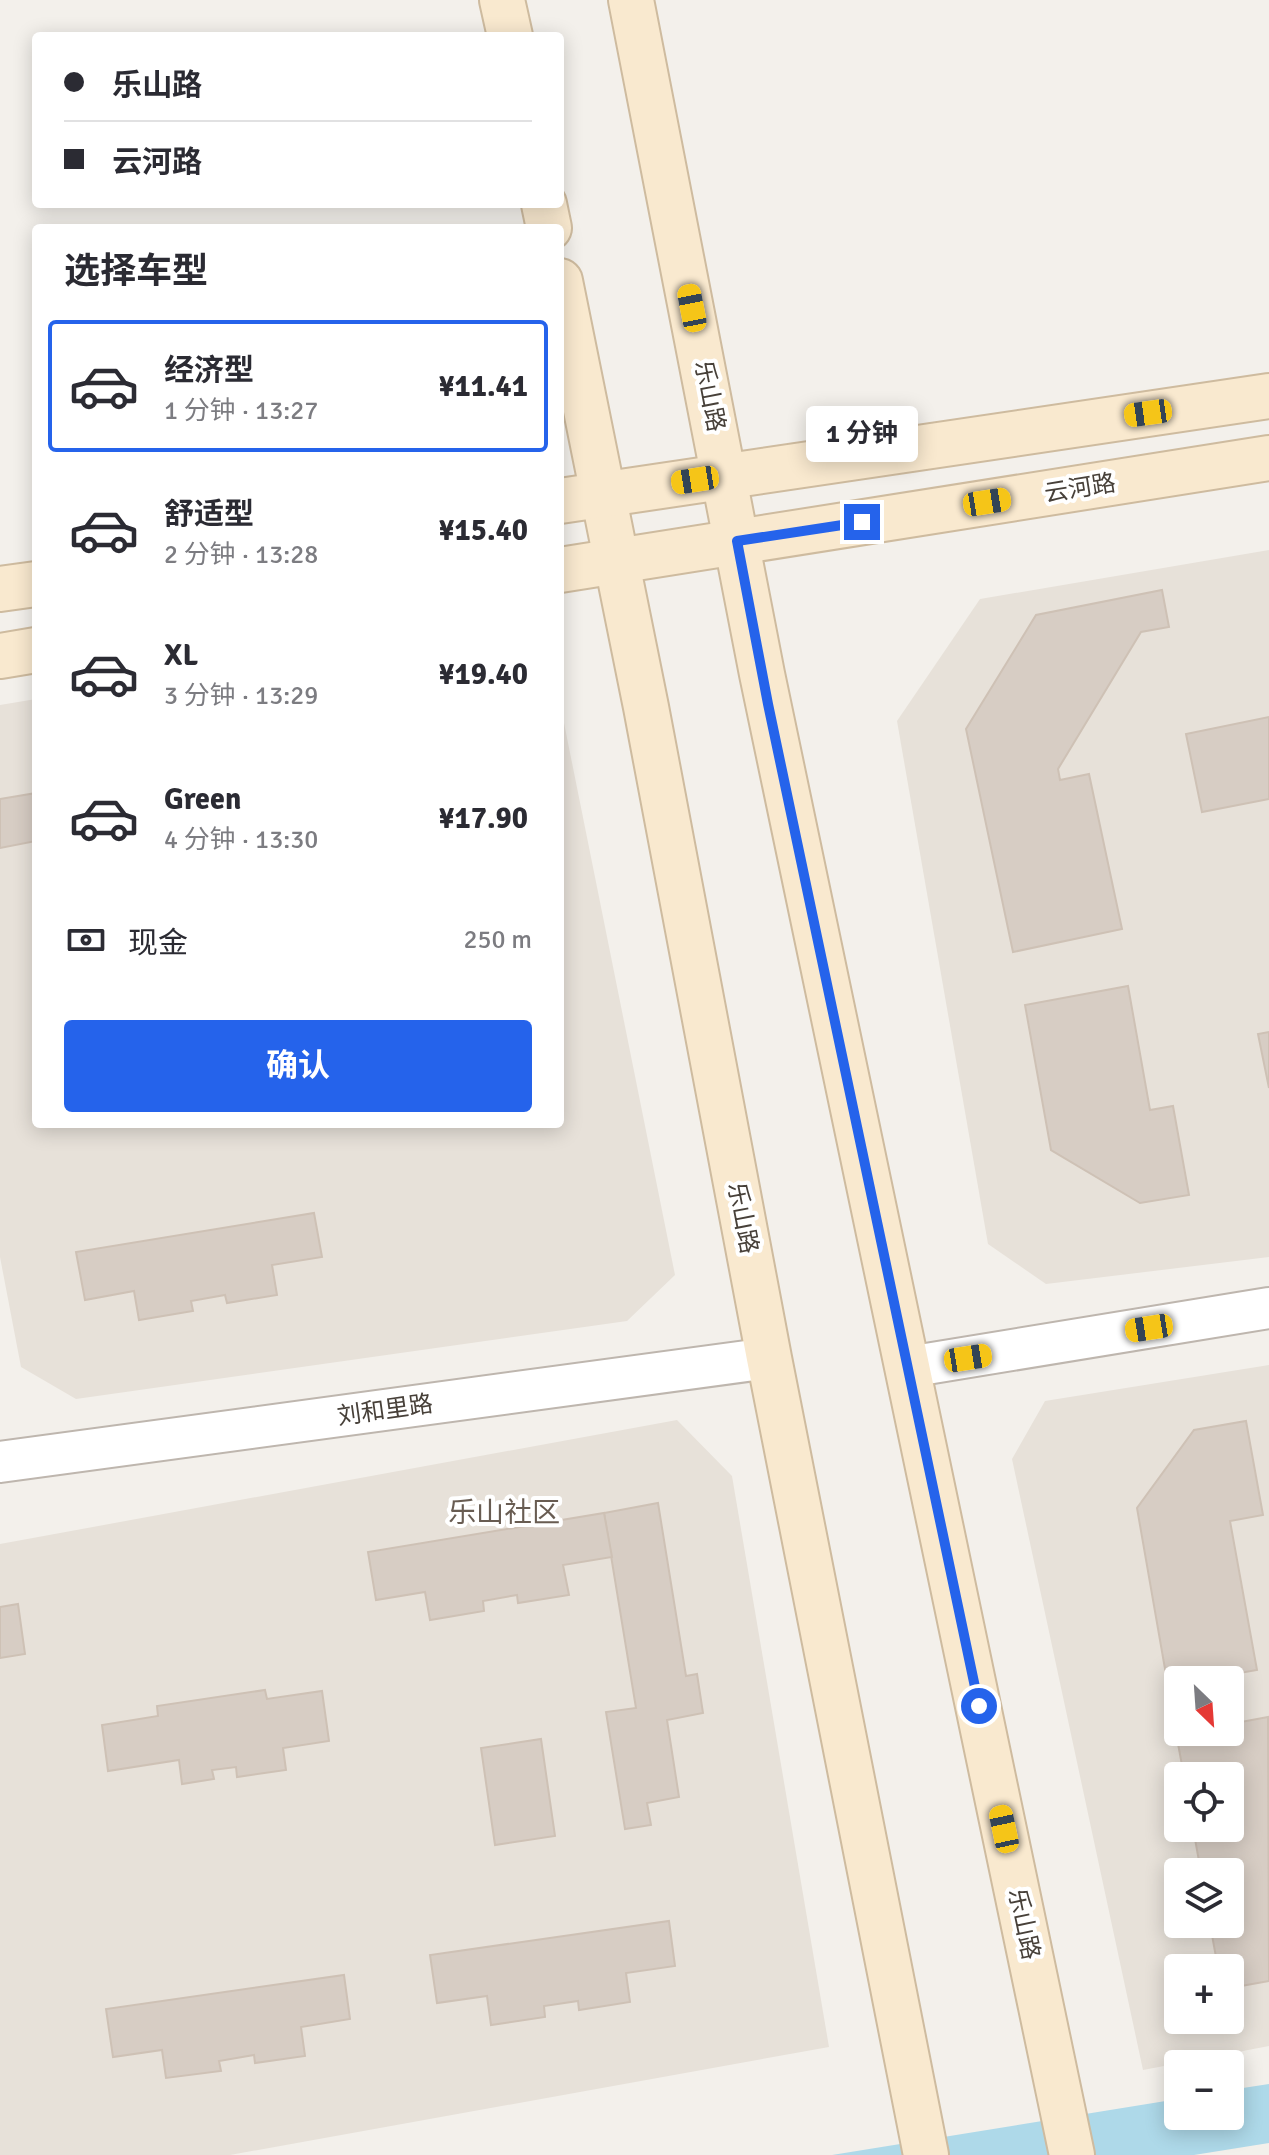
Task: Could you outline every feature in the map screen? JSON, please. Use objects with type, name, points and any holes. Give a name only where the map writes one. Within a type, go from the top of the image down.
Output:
[{"type":"main road","points":[[502,0],[509,32]]},
{"type":"main road","name":"乐山路","points":[[631,0],[762,674],[1072,2155]]},
{"type":"main road","name":"乐山路","points":[[564,301],[649,722],[769,1358],[924,2141]]},
{"type":"main road","points":[[564,500],[1269,396]]},
{"type":"main road","name":"云河路","points":[[564,569],[1269,458]]},
{"type":"main road","points":[[0,589],[32,585]]},
{"type":"main road","points":[[0,656],[32,651]]},
{"type":"street","points":[[908,1367],[1269,1308]]},
{"type":"street","name":"刘和里路","points":[[0,1461],[769,1358]]},
{"type":"shaded area","points":[[1269,550],[1269,1257],[1046,1284],[988,1244],[897,721],[980,599]]},
{"type":"shaded area","points":[[32,700],[32,1128],[564,1128],[564,723],[675,1275],[627,1321],[76,1399],[21,1367],[0,1257],[0,705]]},
{"type":"shaded area","points":[[1269,1365],[1269,2046],[1244,2051],[1164,2050],[1164,2066],[1143,2070],[1012,1459],[1045,1401]]},
{"type":"shaded area","points":[[677,1420],[732,1476],[829,2047],[230,2155],[0,2155],[0,1544]]},
{"type":"water","points":[[1269,2084],[1269,2143],[1194,2155],[832,2155],[1164,2101],[1164,2130],[1244,2130],[1244,2088]]},
{"type":"building","points":[[1162,590],[1169,627],[1141,632],[1058,769],[1060,780],[1089,774],[1122,929],[1013,952],[966,729],[1036,615]]},
{"type":"building","points":[[1269,717],[1269,799],[1202,812],[1186,734]]},
{"type":"building","points":[[32,794],[32,842],[0,848],[0,799]]},
{"type":"building","points":[[1128,986],[1150,1110],[1173,1106],[1189,1195],[1140,1203],[1051,1150],[1025,1005]]},
{"type":"building","points":[[1269,1032],[1269,1088],[1258,1034]]},
{"type":"building","points":[[314,1213],[322,1257],[272,1265],[277,1295],[227,1303],[225,1295],[191,1301],[193,1311],[139,1320],[134,1291],[85,1300],[76,1252]]},
{"type":"building","points":[[1246,1421],[1263,1515],[1230,1521],[1257,1670],[1244,1672],[1244,1666],[1165,1666],[1137,1508],[1194,1430]]},
{"type":"building","points":[[658,1503],[686,1676],[697,1674],[703,1713],[667,1720],[679,1797],[647,1803],[651,1825],[625,1829],[606,1712],[636,1708],[604,1513]]},
{"type":"building","points":[[604,1513],[612,1557],[563,1565],[569,1595],[518,1603],[517,1595],[483,1601],[484,1611],[430,1620],[425,1592],[376,1600],[368,1552]]},
{"type":"building","points":[[18,1604],[25,1654],[0,1658],[0,1607]]},
{"type":"building","points":[[265,1690],[267,1699],[322,1691],[329,1741],[283,1748],[286,1770],[237,1777],[236,1767],[212,1770],[214,1779],[182,1784],[179,1760],[108,1771],[102,1725],[158,1716],[157,1706]]},
{"type":"building","points":[[1268,1717],[1269,1981],[1244,1985],[1244,1954],[1215,1954],[1213,1938],[1244,1938],[1244,1858],[1198,1858],[1196,1842],[1244,1842],[1244,1762],[1181,1762],[1178,1746],[1244,1746],[1244,1721]]},
{"type":"building","points":[[541,1739],[555,1836],[495,1845],[481,1748]]},
{"type":"building","points":[[669,1921],[675,1966],[626,1973],[630,2002],[579,2010],[578,2001],[544,2006],[545,2017],[491,2025],[487,1996],[437,2003],[430,1955]]},
{"type":"building","points":[[344,1975],[350,2019],[301,2027],[305,2056],[255,2063],[254,2055],[219,2061],[221,2071],[166,2078],[162,2050],[113,2057],[106,2009]]},
{"type":"district","name":"乐山社区","points":[[504,1512]]},
{"type":"route","points":[[862,522],[737,541],[768,704],[979,1706]]}]
